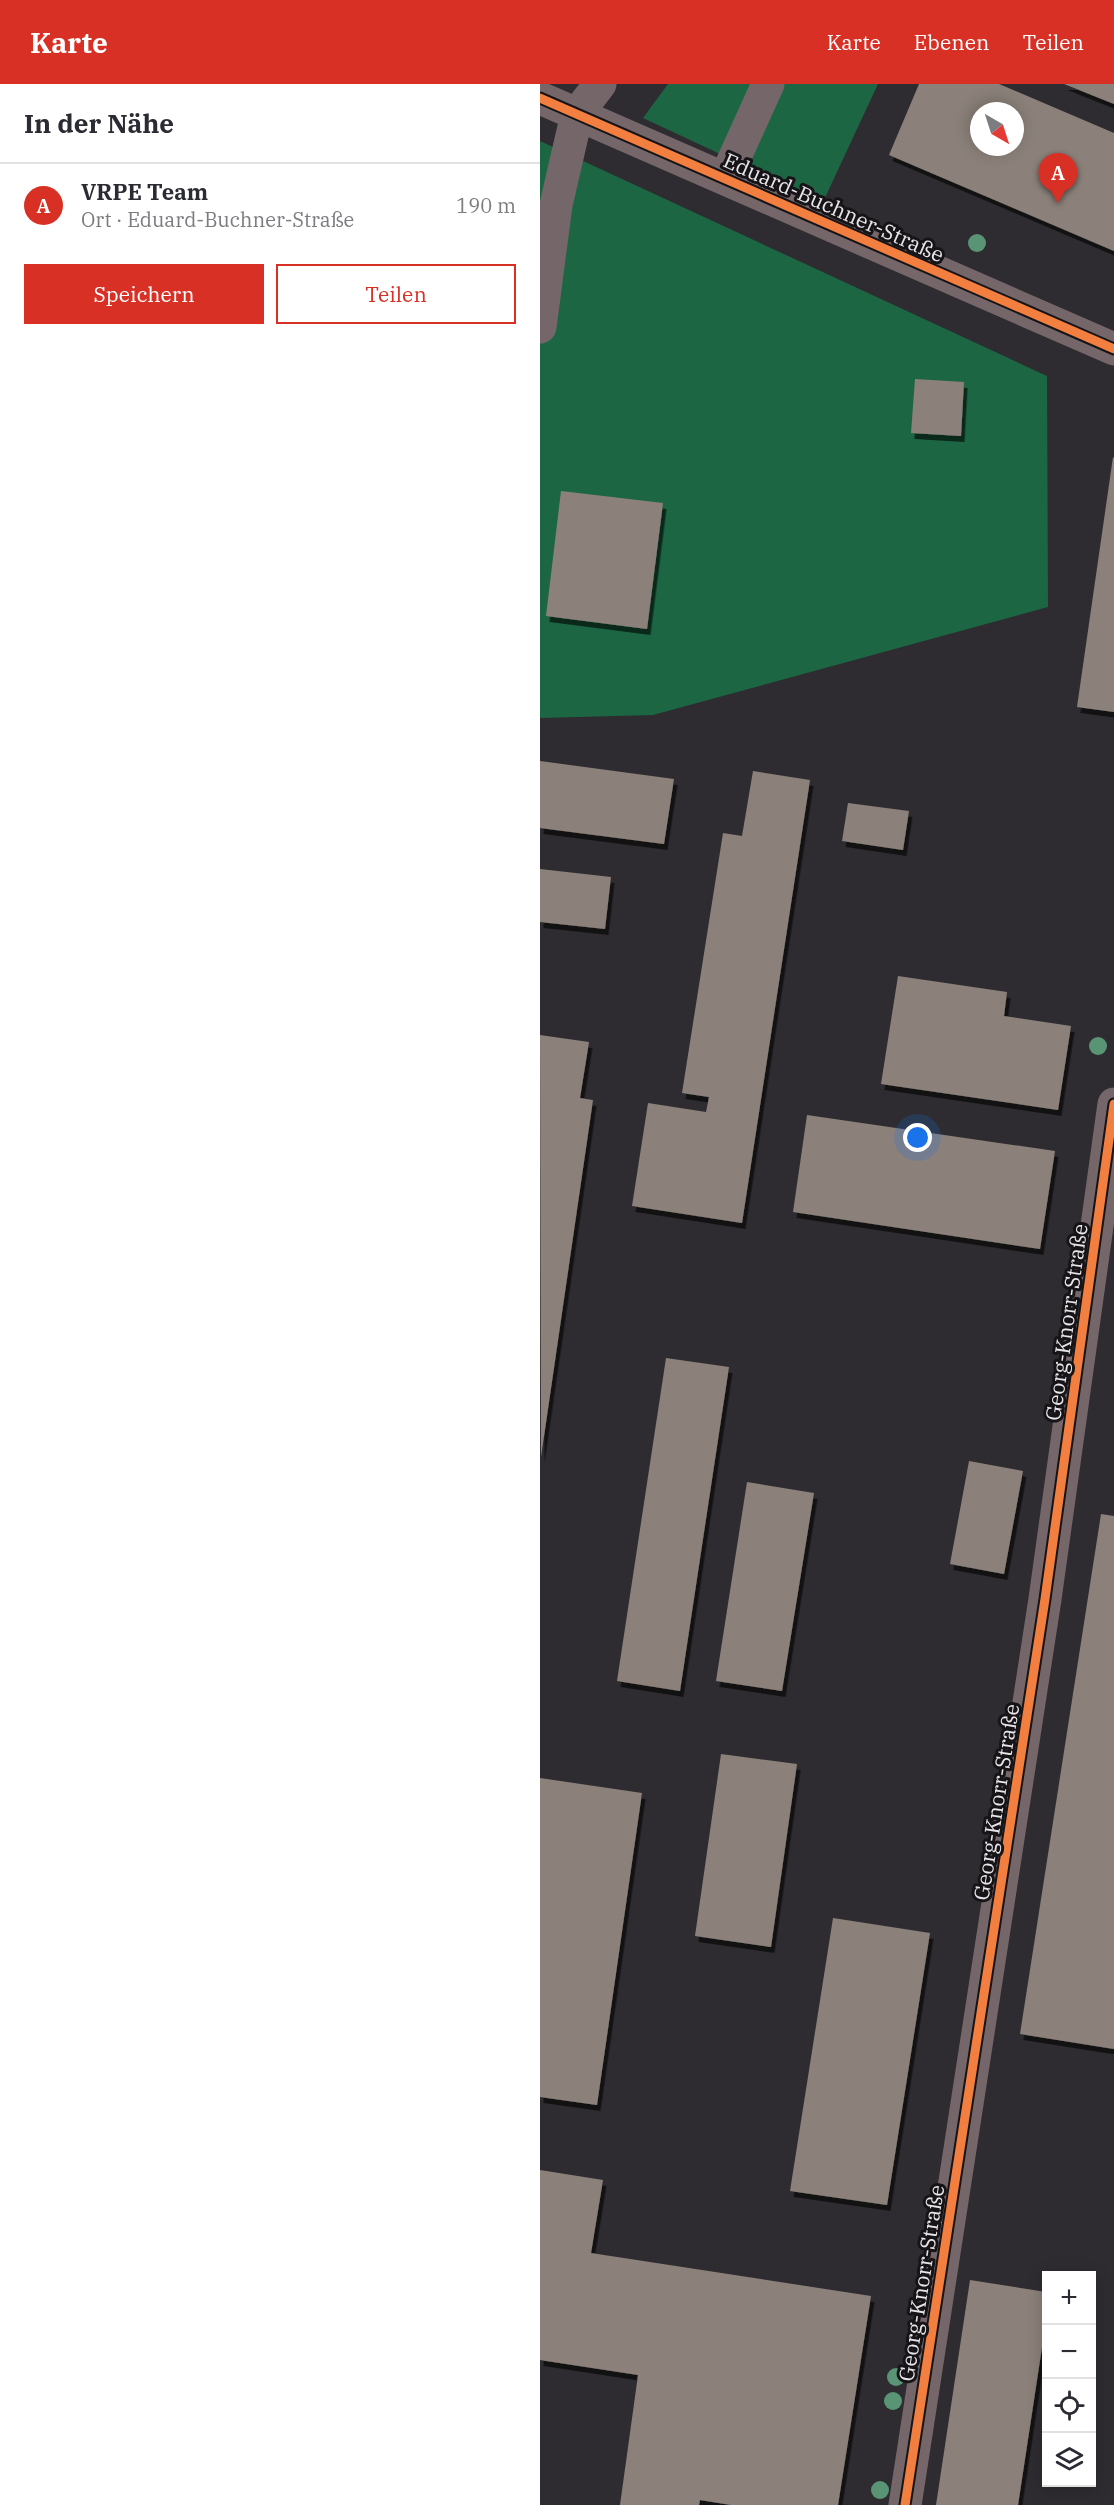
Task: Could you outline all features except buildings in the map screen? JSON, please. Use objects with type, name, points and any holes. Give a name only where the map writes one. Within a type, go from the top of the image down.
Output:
[{"type":"street","points":[[540,327],[556,205],[577,114],[600,84]]},
{"type":"street","points":[[725,179],[768,84]]},
{"type":"street","name":"Eduard-Buchner-Straße","points":[[540,98],[1114,349]]},
{"type":"street","name":"Georg-Knorr-Straße","points":[[905,2505],[1045,1599],[1114,1104]]},
{"type":"green space","points":[[668,84],[878,84],[823,202],[643,118]]},
{"type":"green space","points":[[540,141],[1047,376],[1048,607],[653,715],[540,718]]},
{"type":"cycle path","points":[[540,98],[1114,349]]},
{"type":"cycle path","points":[[905,2505],[1045,1599],[1114,1104]]},
{"type":"place","name":"VRPE Team","points":[[1058,203]]}]
